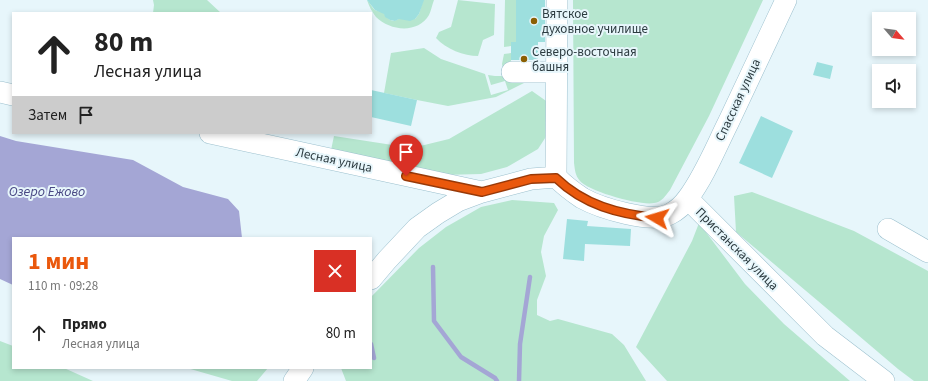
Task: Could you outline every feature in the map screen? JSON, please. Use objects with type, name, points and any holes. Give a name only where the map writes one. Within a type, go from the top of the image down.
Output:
[{"type":"street","points":[[372,278],[417,228],[458,201],[482,192],[531,179],[556,178],[557,0]]},
{"type":"street","name":"Спасская улица","points":[[688,199],[705,170],[786,0]]},
{"type":"street","points":[[512,72],[557,72]]},
{"type":"street","points":[[0,92],[12,95]]},
{"type":"street","name":"Лесная улица","points":[[215,134],[482,192]]},
{"type":"street","name":"Пристанская улица","points":[[556,178],[566,187],[599,206],[640,216],[657,218],[669,215],[688,199],[825,336],[884,381]]},
{"type":"street","points":[[888,229],[928,252]]},
{"type":"street","points":[[294,381],[302,369]]},
{"type":"green space","points":[[153,0],[207,0],[220,12],[153,12]]},
{"type":"green space","points":[[367,0],[375,10],[383,11],[389,19],[394,21],[402,16],[415,19],[419,14],[423,0],[434,0],[429,15],[424,21],[411,28],[396,28],[382,22],[376,17]]},
{"type":"green space","points":[[458,0],[495,4],[494,35],[483,40],[478,56],[467,55],[456,51],[436,38],[439,32],[451,27]]},
{"type":"green space","points":[[505,0],[516,0],[516,42],[511,46],[504,47]]},
{"type":"green space","points":[[573,0],[763,0],[709,116],[670,190],[657,202],[638,202],[603,193],[585,185],[576,175],[574,163]]},
{"type":"green space","points":[[424,48],[441,59],[485,74],[491,95],[508,90],[505,81],[491,85],[488,75],[512,76],[503,69],[502,64],[504,54],[511,53],[511,65],[536,77],[496,97],[448,106],[384,93],[391,53]]},
{"type":"green space","points":[[532,91],[549,103],[549,132],[538,149],[507,167],[481,174],[442,175],[331,150],[334,136],[412,148],[449,139]]},
{"type":"green space","points":[[752,192],[854,231],[928,271],[928,381],[914,381],[898,369],[736,232],[734,196]]},
{"type":"green space","points":[[512,200],[554,203],[558,210],[544,236],[541,252],[546,276],[537,300],[537,315],[550,321],[558,319],[612,334],[624,345],[646,381],[346,381],[341,369],[372,369],[372,296],[419,248],[446,227],[481,207]]},
{"type":"green space","points":[[699,223],[745,284],[784,324],[850,381],[667,381],[636,347],[692,241]]},
{"type":"green space","points":[[0,341],[12,346],[12,369],[66,369],[93,381],[0,381]]},
{"type":"green space","points":[[190,369],[267,369],[257,381],[232,381]]},
{"type":"water","name":"Озеро Ежово","points":[[0,136],[16,141],[133,160],[183,187],[228,199],[239,211],[242,237],[12,237],[12,285],[0,279]]},
{"type":"building","points":[[367,0],[424,0],[419,14],[415,19],[410,21],[399,19],[395,21],[390,20],[385,17],[384,14],[375,10]]},
{"type":"building","name":"Вятское духовное училище","points":[[516,0],[545,0],[545,42],[538,42],[538,60],[511,60],[511,42],[516,42]]},
{"type":"building","points":[[817,62],[833,66],[830,79],[813,75]]},
{"type":"building","points":[[372,90],[417,100],[411,126],[372,117]]},
{"type":"building","points":[[761,116],[793,131],[772,178],[739,163]]},
{"type":"building","points":[[567,219],[588,221],[587,226],[631,229],[630,246],[585,244],[584,261],[563,259]]},
{"type":"waterway","points":[[433,267],[434,321],[461,357],[495,378],[497,381]]},
{"type":"waterway","points":[[519,381],[520,344],[530,277]]},
{"type":"waterway","points":[[372,349],[374,358]]},
{"type":"place","name":"Вятское духовное училище","points":[[534,21]]},
{"type":"place","name":"Северо-восточная башня","points":[[524,59]]},
{"type":"route","points":[[406,176],[482,192],[531,179],[556,178],[566,187],[599,206],[640,216],[657,218]]}]
